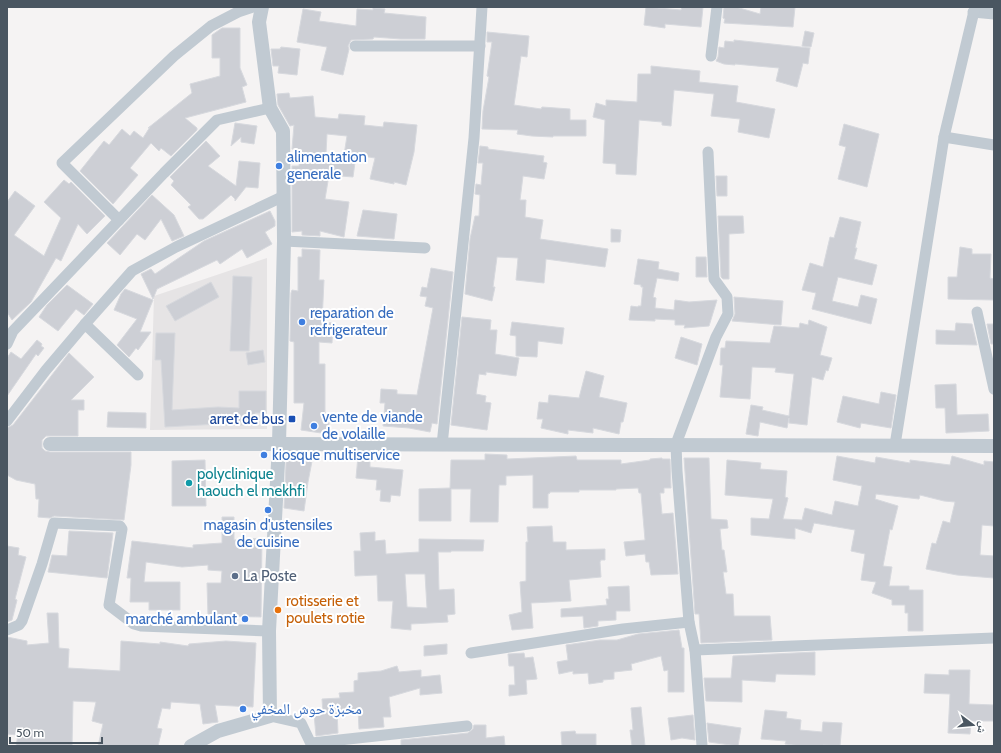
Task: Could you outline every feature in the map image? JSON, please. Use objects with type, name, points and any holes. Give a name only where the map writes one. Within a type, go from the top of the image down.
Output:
[{"type":"street","points":[[119,220],[62,163],[174,56],[211,26],[238,12],[253,7]]},
{"type":"street","points":[[262,7],[259,22],[270,108],[283,132],[284,196],[279,444],[269,631],[270,716]]},
{"type":"street","points":[[442,445],[474,138],[482,7]]},
{"type":"street","points":[[711,56],[717,7]]},
{"type":"street","points":[[896,445],[944,137],[974,9],[994,14]]},
{"type":"street","points":[[355,46],[480,46]]},
{"type":"street","points":[[7,344],[13,331],[217,120],[270,108]]},
{"type":"street","points":[[944,137],[994,145]]},
{"type":"street","points":[[702,746],[695,650],[689,622],[676,444],[716,337],[728,314],[728,297],[714,279],[708,152]]},
{"type":"street","points":[[7,421],[46,370],[132,272],[176,247],[284,196]]},
{"type":"street","points":[[284,241],[425,248]]},
{"type":"street","points":[[977,312],[994,389]]},
{"type":"street","points":[[86,324],[138,375]]},
{"type":"street","points":[[50,444],[676,444],[994,446]]},
{"type":"street","points":[[7,630],[19,625],[22,621],[42,564],[54,523],[120,526],[122,529],[109,605],[134,624],[141,626],[269,631]]},
{"type":"street","points":[[471,654],[623,629],[689,622]]},
{"type":"street","points":[[695,650],[994,638]]},
{"type":"street","points":[[191,746],[218,731],[270,716],[301,724],[312,744],[467,726]]},
{"type":"shaded area","points":[[267,258],[267,429],[150,430],[154,296]]},
{"type":"building","points":[[646,7],[681,10],[682,7],[703,7],[701,27],[665,24],[665,28],[644,25]]},
{"type":"building","points":[[724,7],[736,7],[760,14],[761,7],[795,7],[793,27],[724,23]]},
{"type":"building","points":[[373,8],[385,9],[384,13],[426,17],[425,39],[374,37],[373,39],[351,40],[348,46],[349,49],[343,75],[321,70],[327,47],[297,42],[303,9],[321,12],[319,21],[356,26],[357,9],[373,10]]},
{"type":"building","points":[[222,28],[240,28],[240,68],[247,85],[242,87],[246,102],[185,118],[197,128],[197,130],[171,156],[161,148],[159,151],[151,143],[130,168],[138,175],[113,204],[80,171],[104,141],[109,145],[122,129],[130,136],[134,131],[143,138],[150,127],[148,128],[192,93],[190,84],[220,76],[220,58],[212,58],[212,35]]},
{"type":"building","points":[[805,31],[814,33],[811,47],[802,46]]},
{"type":"building","points":[[487,32],[529,36],[527,57],[521,56],[514,105],[541,109],[542,107],[570,109],[570,120],[586,120],[586,136],[532,136],[517,134],[518,130],[482,129],[492,42],[487,42]]},
{"type":"building","points":[[734,40],[810,48],[808,64],[803,63],[797,87],[776,81],[779,68],[724,64],[716,61],[719,47],[724,48],[725,41],[734,42]]},
{"type":"building","points":[[281,47],[300,49],[297,75],[278,73],[279,66],[273,66],[271,49],[280,49]]},
{"type":"building","points":[[651,66],[700,71],[699,82],[738,86],[736,102],[775,109],[769,138],[738,132],[740,119],[711,116],[714,94],[674,90],[671,126],[662,125],[662,122],[639,120],[636,175],[616,174],[616,164],[603,163],[605,120],[593,117],[596,103],[606,106],[606,100],[637,102],[638,74],[651,74]]},
{"type":"building","points":[[289,93],[290,98],[313,96],[315,117],[338,119],[339,114],[365,116],[364,125],[383,127],[384,122],[417,125],[414,152],[406,185],[370,179],[375,158],[356,155],[353,177],[329,175],[325,199],[349,202],[344,237],[320,231],[320,236],[302,235],[302,231],[292,232],[292,166],[299,166],[301,150],[292,149],[294,125],[290,126],[278,105],[277,94]],"holes":[[[327,134],[347,136],[344,155],[326,153]]]},
{"type":"building","points":[[235,123],[257,126],[254,144],[241,142],[241,137],[231,146]]},
{"type":"building","points":[[844,124],[879,134],[867,187],[838,179],[846,147],[839,145]]},
{"type":"building","points":[[206,141],[220,156],[208,166],[236,186],[239,161],[260,163],[258,188],[246,187],[235,201],[231,195],[203,219],[199,219],[188,207],[191,205],[171,185],[174,181],[170,177]]},
{"type":"building","points":[[480,146],[488,147],[488,149],[544,156],[543,162],[547,163],[544,179],[523,176],[520,200],[526,200],[525,217],[543,220],[540,239],[608,249],[605,267],[546,259],[544,283],[516,280],[518,258],[497,257],[493,287],[495,287],[492,301],[465,294],[470,239],[475,216],[479,216],[480,195],[475,194],[476,184],[481,185],[483,163],[478,163]]},
{"type":"building","points":[[716,176],[727,176],[727,196],[717,196]]},
{"type":"building","points":[[64,180],[69,184],[71,182],[105,216],[87,234],[78,224],[61,261],[56,258],[31,302],[12,320],[7,312],[7,202],[15,191],[35,206],[14,235],[44,256],[61,218],[44,202]]},
{"type":"building","points":[[152,195],[174,215],[184,236],[172,241],[161,219],[145,240],[137,234],[120,255],[107,243]]},
{"type":"building","points":[[363,210],[397,214],[394,239],[357,236]]},
{"type":"building","points":[[270,211],[275,221],[275,226],[265,232],[272,244],[247,258],[242,249],[220,264],[217,260],[157,289],[153,299],[141,274],[151,269],[155,274],[204,241]]},
{"type":"building","points":[[718,216],[743,216],[744,233],[729,234],[729,279],[723,279],[721,277]]},
{"type":"building","points":[[840,217],[861,222],[854,259],[877,265],[872,285],[838,277],[832,301],[858,307],[861,295],[877,299],[871,324],[812,309],[816,293],[802,290],[810,263],[823,267],[830,237],[834,238]]},
{"type":"building","points":[[611,229],[621,230],[620,242],[611,242]]},
{"type":"building","points":[[960,247],[972,249],[972,254],[991,254],[990,278],[994,279],[994,300],[948,299],[948,277],[957,277]]},
{"type":"building","points":[[302,249],[320,250],[319,280],[324,280],[322,322],[333,323],[332,343],[319,342],[319,364],[325,364],[325,413],[330,414],[328,434],[301,430],[304,403],[294,403],[294,342],[290,341],[291,293],[292,290],[298,291],[298,257],[302,257]]},
{"type":"building","points":[[696,257],[706,257],[707,277],[696,277]]},
{"type":"building","points":[[638,259],[659,262],[658,269],[679,273],[678,281],[657,278],[653,297],[656,298],[655,308],[674,310],[675,300],[689,302],[717,300],[709,326],[684,328],[685,325],[675,325],[675,320],[629,320],[631,306],[641,306],[643,287],[641,287],[641,285],[634,284]]},
{"type":"building","points":[[431,268],[453,272],[437,424],[432,423],[430,432],[409,428],[383,426],[385,403],[380,403],[381,389],[397,390],[397,394],[417,395],[433,308],[425,306],[427,297],[420,296],[422,287],[427,288]]},
{"type":"building","points":[[233,276],[252,277],[249,351],[230,351]]},
{"type":"building","points":[[211,282],[219,297],[175,321],[166,306]]},
{"type":"building","points":[[67,285],[93,304],[84,315],[76,309],[58,331],[39,317],[47,305]]},
{"type":"building","points":[[125,289],[153,300],[140,332],[151,332],[138,350],[136,348],[129,357],[117,345],[137,319],[114,310],[121,294]]},
{"type":"building","points":[[734,297],[783,301],[781,325],[732,321],[735,314]]},
{"type":"building","points":[[462,317],[491,320],[490,330],[497,330],[495,354],[519,358],[516,376],[486,372],[486,375],[479,374],[476,394],[486,396],[485,402],[491,403],[487,430],[451,425]]},
{"type":"building","points":[[809,320],[827,327],[820,355],[832,358],[828,371],[826,370],[823,380],[812,377],[807,425],[789,423],[789,418],[787,428],[760,422],[758,436],[746,434],[751,405],[763,407],[762,410],[789,416],[794,374],[775,372],[776,368],[752,367],[750,399],[720,397],[723,365],[720,365],[721,348],[725,348],[726,341],[770,343],[774,326],[799,328],[800,323],[808,325]]},
{"type":"building","points":[[512,322],[564,328],[562,344],[538,341],[537,357],[516,356],[516,336],[510,335]]},
{"type":"building","points":[[956,323],[972,324],[977,345],[936,344],[936,330],[955,331]]},
{"type":"building","points":[[987,324],[994,324],[994,344],[991,344]]},
{"type":"building","points":[[156,333],[175,333],[172,410],[218,407],[239,408],[239,391],[266,391],[266,413],[255,413],[255,425],[219,424],[165,427],[161,360],[155,360]]},
{"type":"building","points":[[681,337],[702,344],[697,365],[675,358]]},
{"type":"building","points":[[37,340],[44,348],[38,356],[36,354],[7,396],[7,358],[11,352],[21,359]]},
{"type":"building","points":[[263,350],[265,362],[248,365],[246,353]]},
{"type":"building","points":[[69,353],[94,377],[71,400],[84,400],[84,410],[78,410],[78,436],[46,436],[42,440],[42,448],[45,451],[50,452],[131,452],[131,465],[124,520],[54,516],[50,518],[38,517],[39,499],[36,499],[35,484],[16,480],[7,475],[7,428],[13,425]]},
{"type":"building","points":[[586,371],[604,376],[599,397],[627,403],[619,434],[593,428],[593,433],[568,430],[568,434],[541,428],[543,419],[537,419],[539,402],[548,403],[549,395],[579,398]]},
{"type":"building","points":[[956,384],[957,415],[988,414],[989,431],[946,433],[945,408],[936,408],[935,385]]},
{"type":"building","points":[[881,392],[896,395],[891,428],[861,423],[860,428],[837,422],[843,396],[879,404]]},
{"type":"building","points":[[108,412],[146,413],[146,428],[107,427]]},
{"type":"building","points":[[294,453],[313,456],[304,511],[284,508],[286,463],[288,457],[293,458]]},
{"type":"building","points":[[485,454],[507,455],[507,459],[576,456],[577,460],[621,460],[621,464],[650,459],[670,459],[671,488],[664,488],[664,493],[660,493],[662,514],[673,513],[678,574],[651,575],[649,562],[646,562],[645,554],[626,556],[624,542],[645,540],[641,493],[639,493],[638,488],[616,490],[579,490],[579,492],[550,492],[548,494],[548,508],[533,508],[533,475],[506,476],[506,485],[499,485],[498,522],[470,522],[471,489],[451,489],[451,521],[419,521],[419,489],[450,488],[451,460],[485,460]]},
{"type":"building","points":[[358,456],[370,456],[370,467],[403,470],[400,496],[391,495],[390,502],[380,501],[381,490],[376,490],[377,480],[356,478]]},
{"type":"building","points":[[837,456],[875,463],[876,457],[910,463],[910,460],[950,465],[952,456],[984,465],[984,461],[994,462],[994,526],[982,525],[980,555],[994,556],[994,578],[957,575],[926,569],[932,543],[936,544],[943,521],[950,523],[955,502],[920,495],[919,499],[876,494],[875,499],[898,506],[892,530],[890,529],[883,566],[892,567],[889,586],[909,586],[909,590],[923,590],[923,631],[908,631],[908,613],[905,613],[905,605],[892,605],[892,600],[872,593],[876,582],[861,580],[865,554],[851,551],[855,530],[814,523],[811,533],[795,528],[795,539],[751,535],[751,518],[769,519],[773,499],[725,495],[727,460],[761,463],[760,469],[787,471],[785,497],[788,498],[783,519],[802,520],[805,508],[832,515],[835,501],[858,506],[862,486],[833,480]]},
{"type":"building","points":[[684,458],[709,458],[711,519],[727,520],[728,528],[720,529],[722,550],[724,550],[727,572],[723,572],[726,594],[733,594],[734,616],[770,616],[772,640],[701,643],[699,614],[695,614]]},
{"type":"building","name":"polyclinique haouch el mekhfi","points":[[205,460],[206,506],[172,506],[172,461]]},
{"type":"building","points":[[222,517],[234,517],[234,540],[262,538],[261,617],[208,616],[207,583],[221,583],[222,571],[208,570],[208,565],[182,567],[146,562],[144,582],[180,582],[180,610],[149,610],[149,602],[130,602],[131,578],[127,578],[132,541],[193,548],[193,545],[222,543]]},
{"type":"building","points":[[552,526],[553,542],[566,542],[566,550],[605,549],[605,560],[601,560],[600,562],[601,577],[569,580],[571,601],[531,603],[533,628],[512,630],[509,615],[522,612],[520,582],[526,581],[526,542],[528,542],[527,527]]},
{"type":"building","points":[[69,531],[113,533],[107,578],[48,572],[52,555],[67,556]]},
{"type":"building","points":[[375,532],[375,541],[385,540],[386,554],[419,552],[419,539],[484,540],[483,551],[438,552],[439,590],[454,589],[455,614],[447,615],[448,622],[411,624],[411,630],[391,628],[393,601],[378,601],[377,575],[355,576],[354,551],[361,551],[360,533]],"holes":[[[405,574],[425,574],[427,608],[407,607]]]},
{"type":"building","points":[[7,546],[19,548],[18,555],[26,557],[15,599],[17,600],[12,620],[7,622]]},
{"type":"building","points":[[629,586],[630,611],[616,611],[616,620],[598,621],[598,626],[584,628],[583,616],[561,617],[561,609],[607,605],[606,599],[609,599],[608,587]]},
{"type":"building","points":[[47,613],[58,613],[59,648],[69,649],[68,668],[120,671],[121,641],[160,644],[160,642],[188,646],[189,644],[226,641],[256,643],[253,707],[215,705],[218,722],[203,724],[200,704],[171,702],[170,709],[162,708],[157,728],[162,729],[158,746],[98,746],[103,724],[92,721],[96,702],[73,701],[72,746],[16,746],[18,735],[7,734],[7,637],[27,641],[27,645],[49,643]]},
{"type":"building","points":[[679,630],[682,648],[684,648],[684,692],[668,692],[668,670],[664,671],[661,656],[631,664],[632,670],[614,672],[614,679],[603,680],[603,682],[589,684],[588,673],[573,674],[573,671],[559,674],[557,662],[568,660],[566,645],[600,640],[617,640],[638,634]]},
{"type":"building","points":[[447,644],[447,654],[424,656],[424,646]]},
{"type":"building","points":[[815,652],[815,675],[776,674],[775,682],[742,680],[742,702],[706,701],[704,678],[731,678],[733,656]]},
{"type":"building","points":[[524,653],[525,658],[533,657],[537,679],[526,680],[527,694],[509,696],[509,685],[515,685],[514,666],[509,666],[508,654]]},
{"type":"building","points":[[397,666],[399,672],[421,670],[421,677],[440,675],[442,693],[420,695],[420,688],[389,697],[391,717],[383,717],[384,727],[359,729],[358,709],[337,711],[338,733],[316,736],[314,714],[323,713],[322,699],[340,698],[339,693],[354,692],[354,681],[358,680],[358,673],[381,671]]},
{"type":"building","points":[[949,670],[970,670],[969,704],[994,705],[994,721],[971,721],[970,734],[948,733],[950,694],[924,693],[925,674],[949,675]]},
{"type":"building","points":[[641,707],[645,746],[632,746],[630,730],[633,730],[631,708]]},
{"type":"building","points":[[765,710],[787,712],[786,718],[801,720],[800,730],[822,732],[823,722],[842,723],[840,746],[801,746],[785,744],[786,741],[761,739]]},
{"type":"building","points":[[693,715],[695,740],[682,738],[671,740],[668,718]]},
{"type":"building","points":[[707,723],[741,728],[738,746],[709,742]]},
{"type":"building","points":[[474,725],[486,725],[486,738],[504,736],[505,746],[401,746],[401,740],[468,733],[473,729]]},
{"type":"building","points":[[575,731],[576,734],[596,734],[596,746],[562,746],[561,732]]},
{"type":"place","name":"alimentation generale","points":[[279,166]]},
{"type":"place","name":"reparation de refrigerateur","points":[[302,322]]},
{"type":"place","name":"arret de bus","points":[[292,419]]},
{"type":"place","name":"vente de viande de volaille","points":[[314,426]]},
{"type":"place","name":"kiosque multiservice","points":[[264,455]]},
{"type":"place","name":"polyclinique haouch el mekhfi","points":[[189,483]]},
{"type":"place","name":"magasin d'ustensiles de cuisine","points":[[268,510]]},
{"type":"place","name":"La Poste","points":[[235,576]]},
{"type":"place","name":"rotisserie et poulets rotie","points":[[278,610]]},
{"type":"place","name":"marché ambulant","points":[[245,619]]},
{"type":"place","name":"مخبزة حوش المخفي","points":[[243,709]]}]
